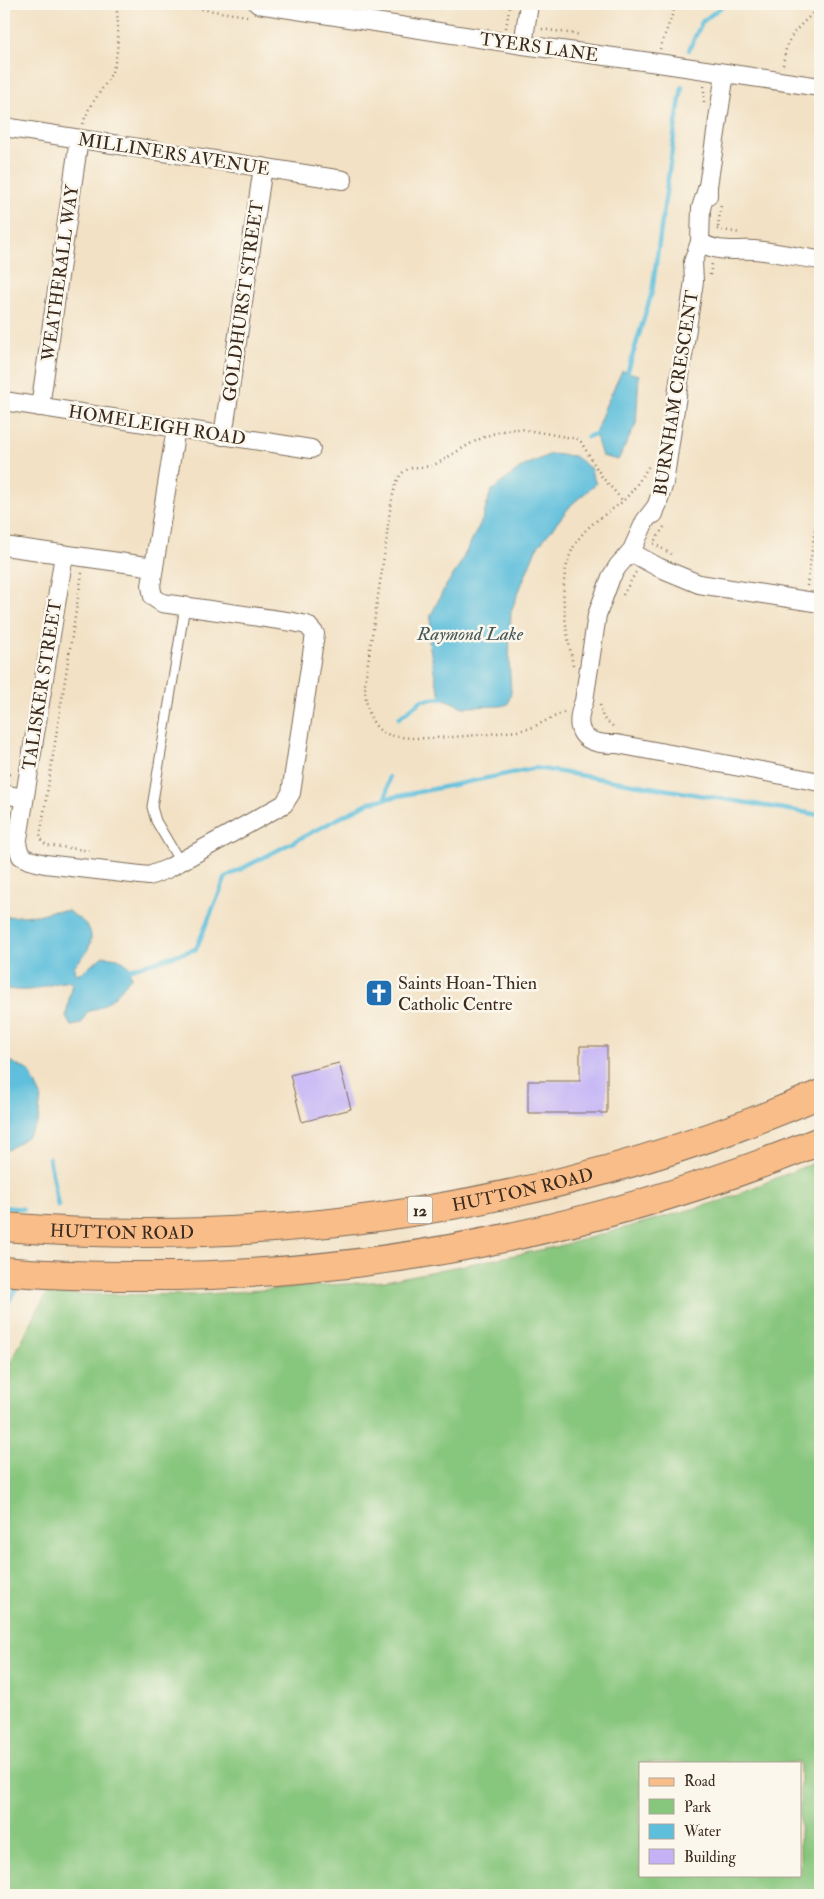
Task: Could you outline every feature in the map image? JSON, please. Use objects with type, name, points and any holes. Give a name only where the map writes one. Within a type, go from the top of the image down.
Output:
[{"type":"main road","name":"HUTTON ROAD","points":[[4,1227],[92,1233],[264,1230],[403,1213],[538,1188],[644,1159],[768,1115],[820,1094]]},
{"type":"main road","points":[[4,1271],[168,1277],[225,1275],[308,1269],[429,1254],[487,1243],[611,1213],[688,1190],[820,1141]]},
{"type":"main road","points":[[306,1226],[308,1269]]},
{"type":"street","name":"TYERS LANE","points":[[258,4],[350,11],[523,46],[820,87]]},
{"type":"street","points":[[523,46],[529,4]]},
{"type":"street","name":"BURNHAM CRESCENT","points":[[724,73],[708,186],[701,208],[707,247],[693,262],[702,280],[664,483],[658,504],[645,521],[637,556],[618,566],[611,577],[615,593],[597,614],[591,726],[595,731],[820,782]]},
{"type":"street","name":"MILLINERS AVENUE","points":[[4,127],[343,180]]},
{"type":"street","name":"WEATHERALL WAY","points":[[40,407],[79,139]]},
{"type":"street","name":"GOLDHURST STREET","points":[[223,436],[263,167]]},
{"type":"street","points":[[707,247],[733,251],[753,250],[820,260]]},
{"type":"street","name":"HOMELEIGH ROAD","points":[[4,401],[311,450]]},
{"type":"street","name":"TALISKER STREET","points":[[64,555],[17,845],[21,856],[24,859],[46,864],[149,876],[180,862],[284,804],[292,793],[315,634],[308,625],[162,603],[153,597],[151,586],[176,428]]},
{"type":"street","points":[[4,546],[154,567]]},
{"type":"street","points":[[637,556],[699,584],[816,594]]},
{"type":"street","points":[[4,794],[24,798]]},
{"type":"lane","points":[[180,862],[156,820],[152,808],[185,606]]},
{"type":"path","points":[[79,139],[86,114],[110,76],[117,49],[119,22],[116,4]]},
{"type":"path","points":[[660,47],[676,4]]},
{"type":"path","points":[[780,82],[786,47],[790,38],[816,10],[819,4]]},
{"type":"path","points":[[703,110],[704,86]]},
{"type":"path","points":[[702,280],[707,247]]},
{"type":"path","points":[[569,712],[562,712],[531,728],[518,731],[415,739],[388,734],[381,731],[375,724],[366,702],[365,682],[396,482],[406,470],[432,466],[484,437],[521,430],[578,439],[582,442],[602,477],[623,501]]},
{"type":"path","points":[[573,666],[563,608],[563,586],[567,566],[579,539],[586,530],[623,501],[639,482],[652,461]]},
{"type":"path","points":[[798,584],[816,594],[820,494]]},
{"type":"path","points":[[667,522],[653,543],[678,558]]},
{"type":"path","points":[[615,593],[637,556]]},
{"type":"path","points":[[82,570],[40,837],[46,845],[92,850]]},
{"type":"path","points":[[592,700],[616,736]]},
{"type":"green space","points":[[820,1160],[820,1895],[4,1895],[4,1375],[46,1294],[194,1295],[385,1281],[560,1246],[721,1201]]},
{"type":"water","points":[[622,371],[639,375],[636,424],[618,460],[602,456],[595,434]]},
{"type":"water","name":"Raymond Lake","points":[[551,454],[574,456],[590,468],[596,484],[572,504],[536,549],[511,611],[509,659],[511,693],[508,704],[501,706],[463,707],[442,698],[436,682],[429,642],[431,615],[445,587],[458,568],[482,520],[491,491],[522,467]]},
{"type":"water","points":[[52,911],[69,911],[88,927],[91,938],[90,944],[82,958],[74,966],[75,974],[83,972],[103,956],[118,958],[128,965],[131,977],[107,1003],[87,1012],[81,1024],[71,1026],[66,1017],[72,982],[61,982],[28,990],[4,989],[4,917],[38,915]]},
{"type":"water","points":[[4,1058],[29,1071],[41,1096],[38,1122],[28,1136],[6,1151],[4,1151]]},
{"type":"building","points":[[580,1046],[607,1046],[607,1113],[528,1113],[528,1081],[580,1081]]},
{"type":"building","points":[[339,1063],[351,1109],[302,1122],[290,1075]]},
{"type":"waterway","points":[[689,50],[702,22],[725,4]]},
{"type":"waterway","points":[[626,377],[652,292],[682,87]]},
{"type":"waterway","points":[[587,437],[598,433]]},
{"type":"waterway","points":[[399,718],[422,700],[442,698],[443,694]]},
{"type":"waterway","points":[[124,971],[196,949],[226,877],[370,802],[536,768],[820,815]]},
{"type":"waterway","points":[[386,799],[389,777]]},
{"type":"waterway","points":[[49,1158],[58,1206]]},
{"type":"waterway","points":[[4,1207],[23,1209]]},
{"type":"waterway","points":[[4,1312],[17,1286]]},
{"type":"place","name":"Saints Hoan-Thien Catholic Centre","points":[[379,993]]}]
